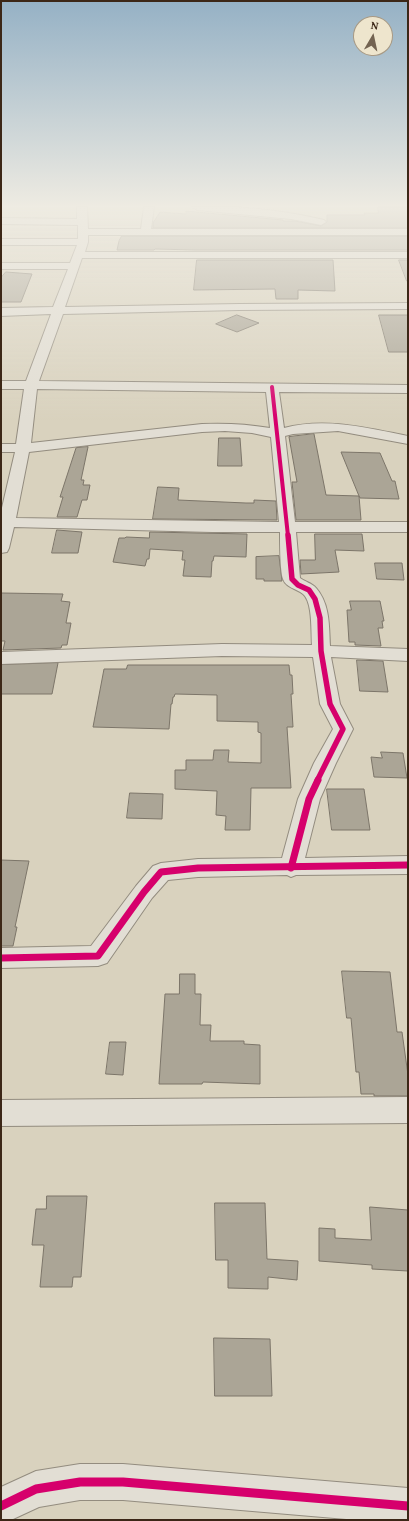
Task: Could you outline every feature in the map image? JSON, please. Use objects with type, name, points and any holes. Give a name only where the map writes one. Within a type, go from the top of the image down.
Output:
[{"type":"street","points":[[1,548],[4,522],[23,448],[31,385],[69,278]]},
{"type":"street","points":[[1,312],[58,309],[408,306]]},
{"type":"street","points":[[1,385],[408,388]]},
{"type":"street","points":[[272,387],[288,528],[292,579],[298,585],[309,590],[315,599],[320,618],[321,651],[330,704],[343,729],[325,763],[309,799],[291,868]]},
{"type":"street","points":[[1,448],[23,448],[104,440],[202,428],[252,429],[278,434],[293,430],[338,427],[408,440]]},
{"type":"street","points":[[4,522],[288,528],[408,527]]},
{"type":"street","points":[[1,658],[222,650],[321,651],[408,656]]},
{"type":"street","points":[[1,958],[98,956],[144,892],[161,872],[198,868],[291,868],[408,865]]},
{"type":"street","points":[[1,1113],[408,1110]]},
{"type":"street","points":[[1,1506],[36,1489],[80,1482],[123,1482],[408,1506]]},
{"type":"building","points":[[1,278],[30,278],[21,302],[1,302]]},
{"type":"building","points":[[195,278],[334,278],[335,291],[298,290],[298,299],[276,299],[275,289],[194,290]]},
{"type":"building","points":[[237,315],[259,323],[237,332],[216,324]]},
{"type":"building","points":[[379,315],[408,315],[408,352],[389,352]]},
{"type":"building","points":[[314,434],[326,495],[359,496],[361,520],[296,520],[292,482],[297,482],[289,437]]},
{"type":"building","points":[[219,438],[240,438],[242,466],[218,466]]},
{"type":"building","points":[[88,447],[81,480],[84,480],[83,485],[90,485],[87,500],[82,500],[77,517],[57,517],[63,497],[60,497],[76,448]]},
{"type":"building","points":[[341,452],[380,453],[392,481],[395,481],[399,499],[360,498]]},
{"type":"building","points":[[158,487],[179,488],[178,500],[246,503],[254,503],[254,500],[276,501],[277,520],[153,519]]},
{"type":"building","points":[[57,530],[82,532],[78,553],[52,553]]},
{"type":"building","points":[[150,532],[247,534],[246,557],[214,556],[212,561],[211,577],[183,576],[185,560],[182,560],[183,551],[150,549],[149,559],[147,559],[145,566],[113,562],[119,538],[149,538]]},
{"type":"building","points":[[315,534],[362,534],[364,551],[335,550],[339,572],[301,574],[300,560],[315,560]]},
{"type":"building","points":[[279,556],[282,581],[264,581],[264,579],[256,579],[256,557]]},
{"type":"building","points":[[375,563],[402,563],[404,580],[377,579]]},
{"type":"building","points":[[1,593],[63,594],[61,601],[70,602],[66,623],[71,623],[67,645],[62,645],[61,648],[3,650],[5,641],[1,641]]},
{"type":"building","points":[[350,601],[380,601],[384,621],[382,621],[383,628],[378,628],[381,646],[355,645],[355,642],[349,642],[347,610],[351,610]]},
{"type":"building","points":[[357,660],[383,661],[388,692],[360,691]]},
{"type":"building","points":[[58,663],[52,694],[1,694],[1,665]]},
{"type":"building","points":[[128,665],[289,665],[290,675],[292,675],[293,694],[291,694],[293,727],[287,727],[291,788],[251,788],[250,830],[225,830],[226,816],[216,815],[217,791],[175,789],[175,770],[186,770],[186,760],[213,760],[214,750],[229,750],[228,762],[261,763],[261,733],[258,732],[258,722],[217,721],[217,695],[175,694],[171,704],[169,729],[93,727],[104,669],[126,669]]},
{"type":"building","points":[[381,752],[403,753],[407,778],[374,777],[371,757],[382,758]]},
{"type":"building","points":[[327,789],[364,789],[370,830],[332,830]]},
{"type":"building","points":[[130,793],[163,794],[162,819],[127,818]]},
{"type":"building","points":[[1,860],[29,861],[15,927],[17,927],[13,946],[1,946]]},
{"type":"building","points":[[342,971],[390,972],[397,1032],[402,1032],[408,1075],[408,1096],[374,1096],[374,1094],[361,1094],[359,1072],[356,1072],[351,1018],[347,1018]]},
{"type":"building","points":[[180,974],[195,974],[195,994],[201,994],[200,1025],[211,1025],[210,1041],[244,1041],[244,1044],[260,1045],[260,1084],[203,1082],[202,1084],[159,1084],[165,994],[179,994]]},
{"type":"building","points":[[110,1042],[126,1042],[123,1075],[106,1074]]},
{"type":"building","points":[[47,1196],[87,1196],[81,1277],[73,1277],[72,1287],[40,1287],[44,1245],[32,1245],[36,1209],[46,1209]]},
{"type":"building","points":[[215,1203],[265,1203],[267,1259],[298,1261],[297,1280],[268,1277],[268,1289],[228,1288],[228,1260],[216,1260]]},
{"type":"building","points":[[370,1207],[408,1210],[408,1271],[372,1269],[372,1265],[319,1261],[319,1228],[335,1229],[335,1238],[371,1240]]},
{"type":"building","points":[[214,1338],[270,1339],[272,1396],[215,1396]]},
{"type":"cycle path","points":[[272,387],[282,470],[292,579],[298,585],[309,590],[315,599],[320,618],[321,651],[330,704],[343,729],[325,763],[309,799],[291,868]]},
{"type":"cycle path","points":[[1,958],[98,956],[144,892],[161,872],[198,868],[408,865]]},
{"type":"cycle path","points":[[1,1506],[36,1489],[80,1482],[123,1482],[408,1506]]}]
